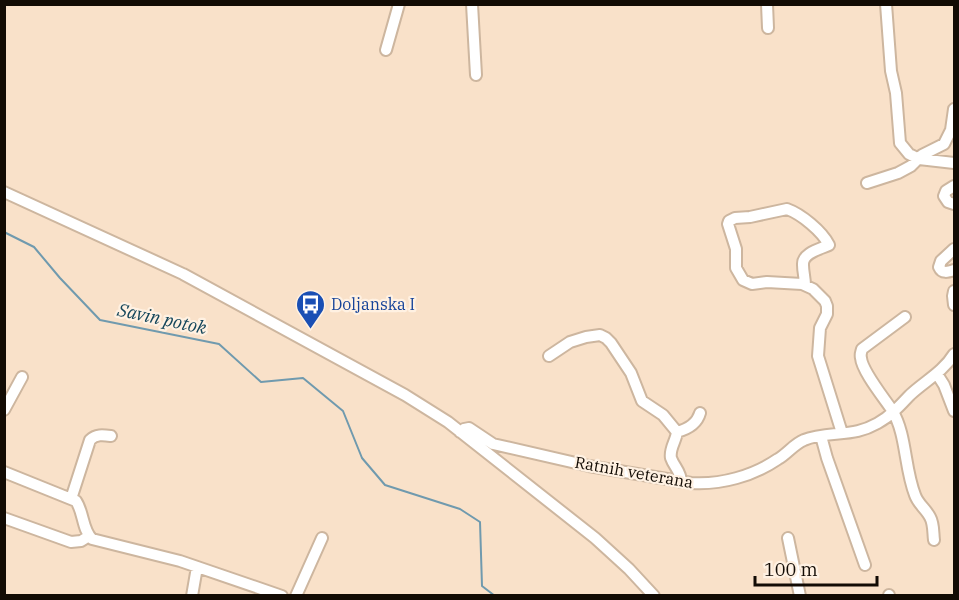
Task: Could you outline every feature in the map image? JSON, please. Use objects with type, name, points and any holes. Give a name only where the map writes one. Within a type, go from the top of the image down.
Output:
[{"type":"street","points":[[386,50],[399,4]]},
{"type":"street","points":[[472,4],[476,75]]},
{"type":"street","points":[[767,4],[768,28]]},
{"type":"street","points":[[886,4],[891,71],[896,93],[898,138],[904,150],[912,156],[954,164]]},
{"type":"street","points":[[867,183],[898,173],[911,166],[922,155],[944,144],[951,130],[954,109]]},
{"type":"street","points":[[954,186],[946,191],[944,196],[946,201],[954,204]]},
{"type":"street","points":[[4,192],[183,274],[405,395],[460,432],[595,538],[654,596]]},
{"type":"street","points":[[805,285],[803,259],[829,245],[822,233],[787,209],[750,218],[729,220],[728,224],[736,249],[736,268],[743,280],[752,284],[767,282],[805,285],[818,293],[825,301],[827,314],[820,328],[818,356],[842,433]]},
{"type":"street","points":[[954,249],[941,261],[939,267],[946,272],[954,270]]},
{"type":"street","points":[[954,291],[954,305]]},
{"type":"street","points":[[905,317],[862,350],[860,356],[862,364],[893,413],[901,431],[910,478],[915,495],[932,521],[933,540]]},
{"type":"street","points":[[549,356],[570,342],[600,335],[606,338],[630,373],[642,401],[663,415],[677,432],[671,455],[680,472],[681,482]]},
{"type":"street","name":"Ratnih veterana","points":[[460,432],[469,428],[493,444],[590,466],[703,484],[747,475],[772,463],[802,441],[859,431],[880,422],[937,374],[954,354]]},
{"type":"street","points":[[937,374],[954,411]]},
{"type":"street","points":[[4,410],[22,378]]},
{"type":"street","points":[[677,432],[693,425],[700,413]]},
{"type":"street","points":[[71,498],[90,440],[92,437],[102,435],[111,436]]},
{"type":"street","points":[[821,436],[865,566]]},
{"type":"street","points":[[4,472],[71,498],[79,506],[89,536],[96,541],[180,561],[282,596]]},
{"type":"street","points":[[4,518],[71,542],[81,541],[89,536]]},
{"type":"street","points":[[296,596],[322,538]]},
{"type":"street","points":[[788,538],[800,596]]},
{"type":"street","points":[[192,596],[197,567]]},
{"type":"waterway","name":"Savin potok","points":[[4,232],[34,247],[100,320],[219,344],[261,382],[303,378],[343,411],[362,458],[385,485],[460,509],[480,522],[482,586],[495,596]]},
{"type":"place","name":"Doljanska I","points":[[310,330]]}]
